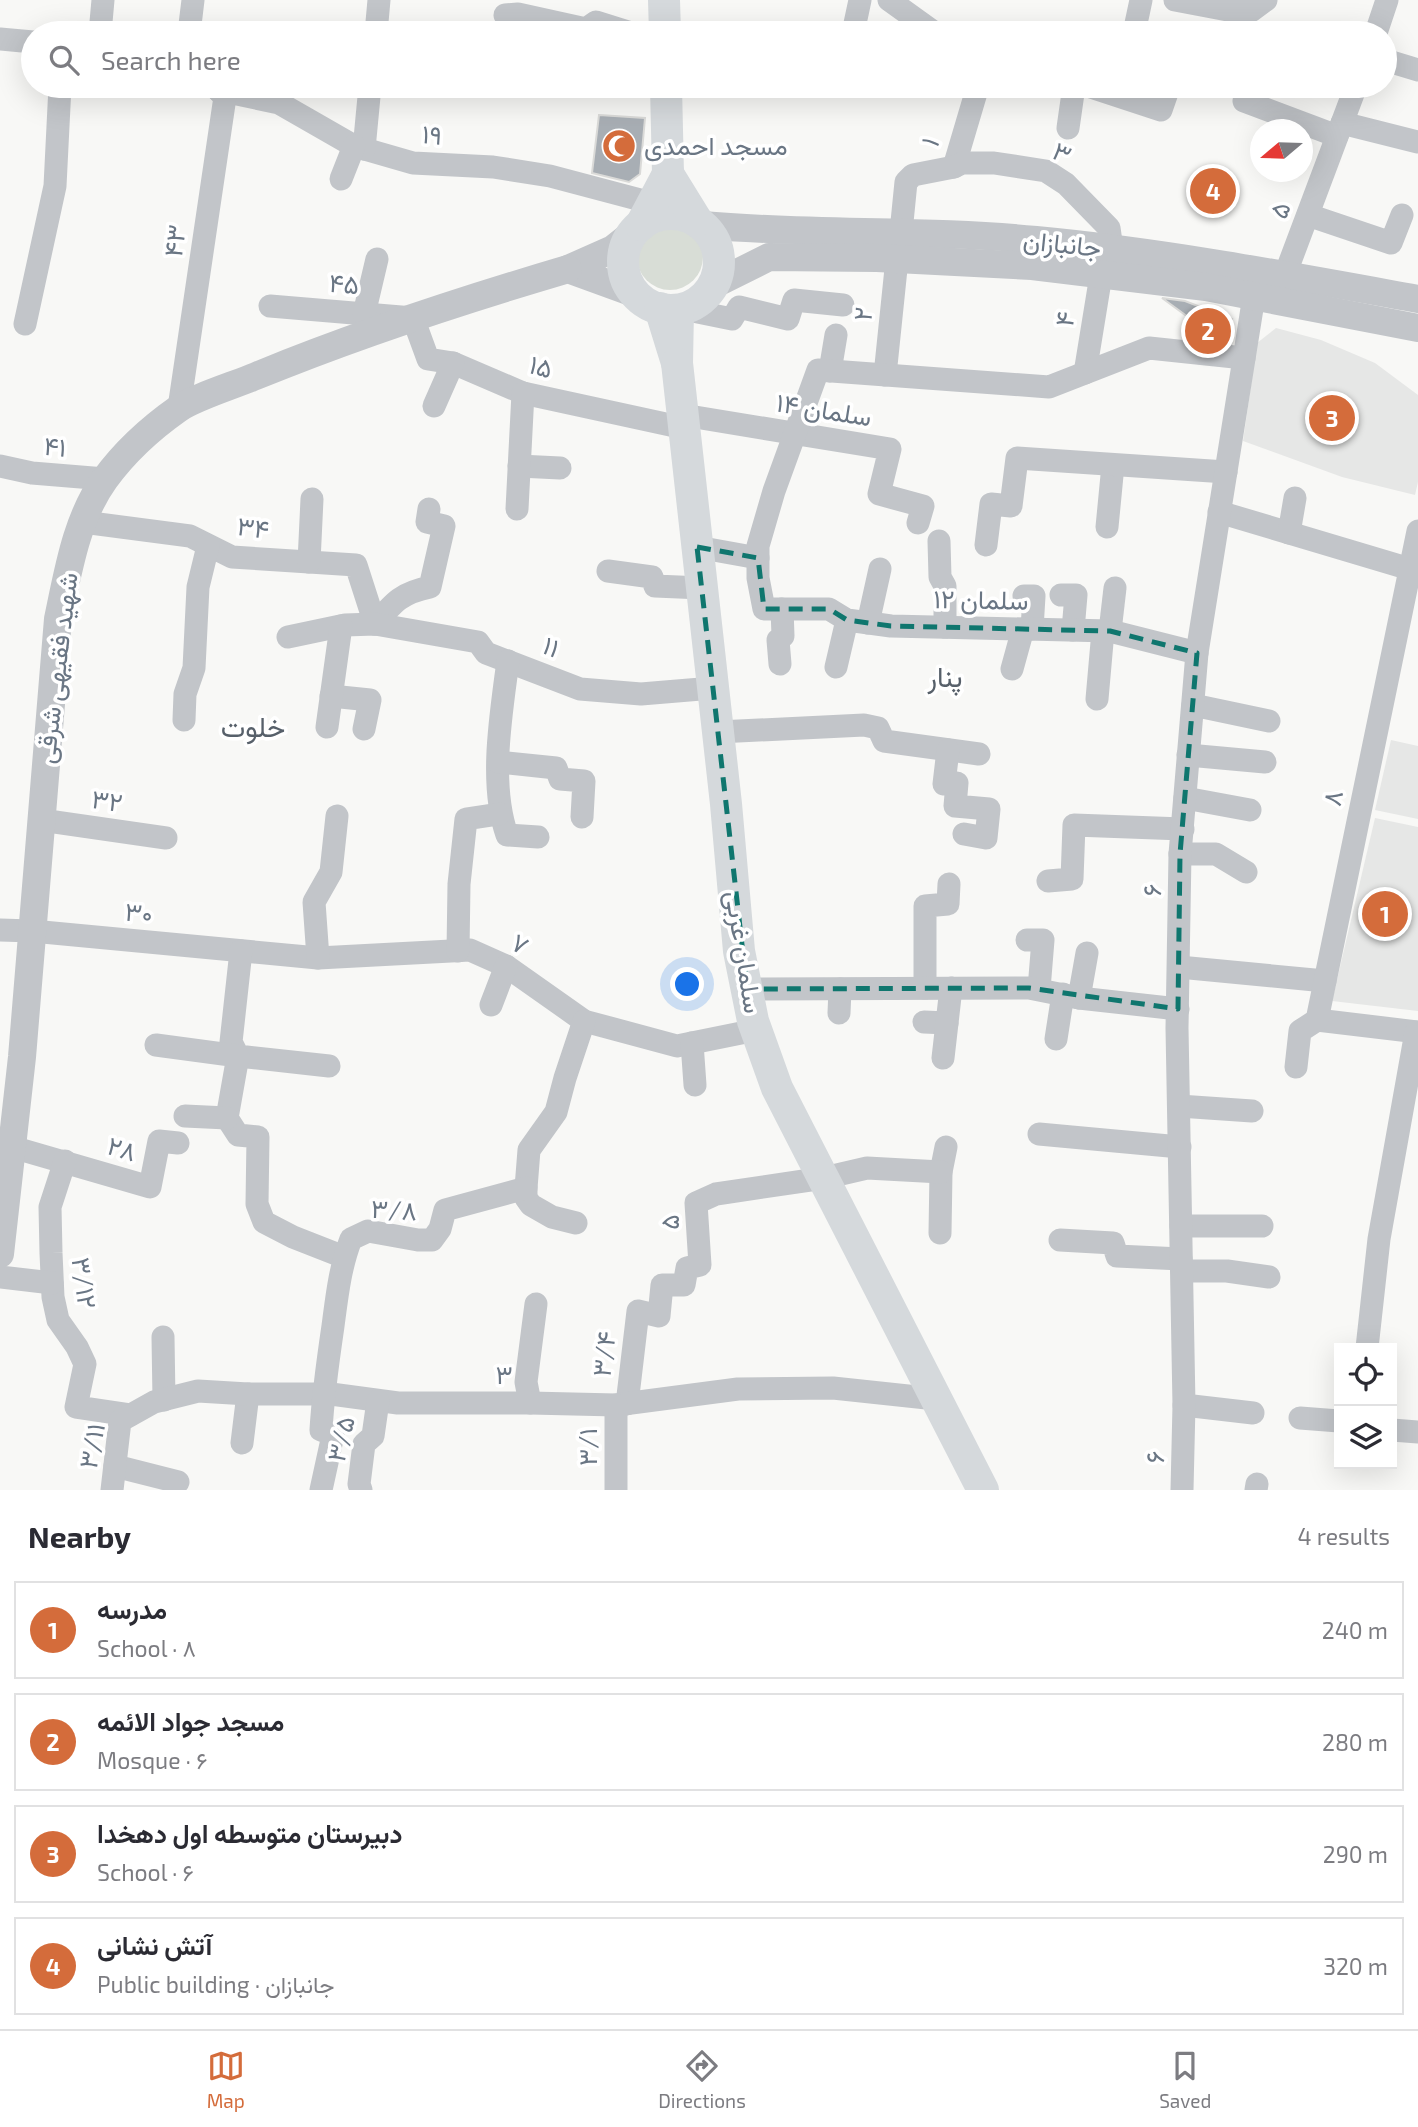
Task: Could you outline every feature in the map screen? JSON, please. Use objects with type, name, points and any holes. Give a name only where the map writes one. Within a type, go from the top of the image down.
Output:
[{"type":"main road","points":[[664,0],[665,21]]},
{"type":"main road","points":[[666,98],[668,174],[625,248],[624,264],[627,279],[664,305],[700,300],[713,285],[719,270],[718,253],[713,238],[668,174]]},
{"type":"main road","points":[[642,220],[668,214],[683,215],[700,223]]},
{"type":"main road","name":"سلمان غربی","points":[[664,305],[677,363],[739,951],[756,1030],[778,1088],[983,1490]]},
{"type":"street","points":[[101,21],[103,0]]},
{"type":"street","points":[[190,21],[193,0]]},
{"type":"street","points":[[377,21],[379,0]]},
{"type":"street","points":[[856,21],[860,0]]},
{"type":"street","points":[[889,0],[918,21]]},
{"type":"street","points":[[1137,21],[1141,0]]},
{"type":"street","points":[[1175,0],[1233,11],[1251,11],[1266,0]]},
{"type":"street","points":[[1380,21],[1387,0]]},
{"type":"street","points":[[505,15],[518,14],[536,21]]},
{"type":"street","points":[[0,39],[21,41]]},
{"type":"street","points":[[1397,64],[1418,70]]},
{"type":"street","points":[[25,324],[55,186],[59,98]]},
{"type":"street","name":"۴۳","points":[[179,408],[225,98]]},
{"type":"street","name":"۱۹","points":[[258,98],[279,103],[359,147],[413,163],[493,167],[550,176],[642,220]]},
{"type":"street","points":[[341,179],[359,147],[368,98]]},
{"type":"street","name":"۱","points":[[899,246],[906,182],[913,175],[954,167],[974,98]]},
{"type":"street","points":[[1068,128],[1072,98]]},
{"type":"street","points":[[1136,98],[1161,110],[1165,98]]},
{"type":"street","name":"۵","points":[[1285,275],[1352,98]]},
{"type":"street","points":[[1244,101],[1340,130],[1418,142]]},
{"type":"street","name":"۳","points":[[954,167],[962,163],[995,163],[1046,171],[1066,184],[1109,228],[1106,262]]},
{"type":"street","points":[[1308,215],[1391,243],[1402,215]]},
{"type":"street","name":"شهید فقیهی شرقی","points":[[0,1254],[3,1201],[12,1147],[32,931],[58,619],[72,552],[91,501],[127,453],[179,408],[293,361],[413,318],[568,269],[613,249],[642,220]]},
{"type":"street","name":"جانبازان","points":[[700,223],[899,246],[1032,266],[1106,262],[1208,274],[1285,275],[1418,299]]},
{"type":"street","name":"جانبازان","points":[[713,285],[769,257],[899,246]]},
{"type":"street","name":"۲","points":[[885,375],[899,246]]},
{"type":"street","points":[[365,314],[377,259]]},
{"type":"street","name":"۴","points":[[1085,373],[1106,262]]},
{"type":"street","points":[[568,269],[664,305],[732,319],[739,307],[789,319],[794,300],[844,305]]},
{"type":"street","name":"جانبازان","points":[[1208,274],[1254,296],[1406,326]]},
{"type":"street","name":"۶","points":[[1182,1490],[1184,1405],[1178,1009],[1180,854],[1197,653],[1254,296]]},
{"type":"street","name":"۴۵","points":[[270,306],[413,318]]},
{"type":"street","name":"۱۵","points":[[413,318],[428,359],[453,363],[523,393],[683,422]]},
{"type":"street","points":[[1406,326],[1418,346]]},
{"type":"street","points":[[830,371],[836,335]]},
{"type":"street","points":[[780,664],[778,640],[783,636],[758,578],[758,546],[774,491],[797,434],[818,370],[1049,387],[1149,348],[1244,358]]},
{"type":"street","points":[[434,406],[453,363]]},
{"type":"street","points":[[517,509],[523,393]]},
{"type":"street","name":"سلمان ۱۴","points":[[683,422],[797,434],[890,449],[879,494],[923,506],[918,523]]},
{"type":"street","points":[[986,545],[991,504],[1011,506],[1017,458],[1226,472]]},
{"type":"street","points":[[1107,527],[1113,465]]},
{"type":"street","name":"۴۱","points":[[0,466],[32,473],[105,480]]},
{"type":"street","points":[[519,466],[560,468]]},
{"type":"street","points":[[1289,533],[1295,498]]},
{"type":"street","points":[[309,562],[312,499]]},
{"type":"street","points":[[375,625],[388,608],[409,592],[430,587],[444,526],[427,523],[429,509]]},
{"type":"street","points":[[1219,512],[1410,569]]},
{"type":"street","name":"۳۴","points":[[83,522],[190,536],[232,557],[356,565],[375,625]]},
{"type":"street","name":"۸","points":[[1296,1067],[1300,1031],[1317,1020],[1418,531]]},
{"type":"street","points":[[939,541],[940,577],[955,582],[945,627]]},
{"type":"street","points":[[184,720],[185,694],[194,668],[198,587],[208,545]]},
{"type":"street","points":[[697,547],[758,558]]},
{"type":"street","points":[[836,667],[880,569]]},
{"type":"street","points":[[608,571],[653,577],[656,586],[702,589]]},
{"type":"street","points":[[1097,699],[1115,588]]},
{"type":"street","points":[[1061,595],[1076,596],[1073,630]]},
{"type":"street","points":[[1012,669],[1028,629],[1034,596],[1024,596]]},
{"type":"street","name":"سلمان ۱۲","points":[[773,609],[829,609],[858,621],[945,627],[1106,631],[1197,653]]},
{"type":"street","name":"۱۱","points":[[288,637],[341,626],[375,625],[478,642],[486,653],[580,689],[641,694],[713,688]]},
{"type":"street","points":[[327,727],[341,626]]},
{"type":"street","points":[[508,661],[500,718],[499,814],[506,835],[538,837]]},
{"type":"street","points":[[331,696],[370,701],[364,729]]},
{"type":"street","points":[[1193,705],[1269,721]]},
{"type":"street","points":[[718,732],[864,726],[878,728],[884,741],[979,754]]},
{"type":"street","points":[[948,750],[944,783],[957,783],[955,806],[989,808],[986,838],[964,834]]},
{"type":"street","points":[[1188,755],[1265,762]]},
{"type":"street","points":[[499,762],[556,768],[560,779],[584,781],[582,817]]},
{"type":"street","points":[[1185,798],[1250,810]]},
{"type":"street","points":[[458,951],[459,884],[466,819],[499,814]]},
{"type":"street","points":[[318,958],[314,902],[331,872],[337,816]]},
{"type":"street","name":"۳۲","points":[[41,820],[166,838]]},
{"type":"street","points":[[1048,881],[1072,880],[1074,825],[1183,829]]},
{"type":"street","points":[[1180,854],[1216,854],[1245,872]]},
{"type":"street","points":[[925,988],[925,906],[948,904],[948,884]]},
{"type":"street","name":"۳۰","points":[[0,930],[241,951]]},
{"type":"street","points":[[1027,940],[1043,940],[1039,989]]},
{"type":"street","name":"۷","points":[[241,951],[318,958],[470,950],[506,966],[584,1021],[677,1046],[756,1030]]},
{"type":"street","points":[[241,951],[232,1042],[238,1056],[227,1118],[238,1135],[258,1137],[257,1204],[264,1222],[293,1237],[344,1256],[323,1394],[321,1430],[333,1435],[321,1490]]},
{"type":"street","points":[[1056,1039],[1087,953]]},
{"type":"street","points":[[491,1005],[506,966]]},
{"type":"street","points":[[1179,967],[1325,981]]},
{"type":"street","points":[[943,1058],[936,1022],[951,988]]},
{"type":"street","points":[[747,989],[1029,988],[1178,1009]]},
{"type":"street","points":[[839,1013],[840,989]]},
{"type":"street","points":[[1317,1020],[1417,1032],[1379,1239],[1368,1343]]},
{"type":"street","points":[[576,1223],[552,1217],[531,1205],[526,1198],[526,1188],[529,1150],[556,1112],[584,1021]]},
{"type":"street","points":[[692,1043],[695,1085]]},
{"type":"street","points":[[156,1045],[329,1066]]},
{"type":"street","points":[[1179,1107],[1252,1111]]},
{"type":"street","points":[[186,1116],[227,1118]]},
{"type":"street","points":[[1039,1134],[1180,1147]]},
{"type":"street","name":"۲۸","points":[[12,1147],[150,1187],[159,1141],[178,1143]]},
{"type":"street","points":[[940,1233],[941,1172],[946,1147]]},
{"type":"street","name":"۳/۱۲","points":[[65,1161],[50,1208],[52,1283],[58,1320],[85,1364],[76,1407],[130,1415]]},
{"type":"street","points":[[824,1178],[867,1168],[941,1172]]},
{"type":"street","name":"۵","points":[[638,1311],[659,1316],[662,1285],[684,1285],[687,1268],[700,1265],[696,1203],[716,1194],[824,1178]]},
{"type":"street","name":"۳/۸","points":[[344,1256],[351,1239],[368,1231],[432,1240],[440,1229],[445,1210],[526,1188]]},
{"type":"street","points":[[1181,1226],[1262,1226]]},
{"type":"street","points":[[1060,1240],[1113,1243],[1117,1256],[1269,1277]]},
{"type":"street","points":[[0,1277],[52,1283]]},
{"type":"street","points":[[530,1402],[526,1382],[536,1304]]},
{"type":"street","name":"۳/۴","points":[[621,1405],[638,1311]]},
{"type":"street","points":[[163,1337],[164,1400]]},
{"type":"street","name":"۳","points":[[130,1415],[164,1400],[198,1391],[323,1394],[398,1403],[530,1402],[621,1405],[738,1389],[833,1388],[936,1399]]},
{"type":"street","points":[[242,1443],[248,1394]]},
{"type":"street","name":"۳/۵","points":[[361,1490],[359,1484],[364,1444],[373,1436],[378,1401]]},
{"type":"street","name":"۳/۱","points":[[616,1490],[621,1405]]},
{"type":"street","points":[[1184,1405],[1252,1413]]},
{"type":"street","name":"۳/۱۱","points":[[112,1490],[120,1421],[130,1415]]},
{"type":"street","points":[[1300,1418],[1334,1421]]},
{"type":"street","points":[[1397,1430],[1418,1432]]},
{"type":"street","points":[[115,1466],[178,1482]]},
{"type":"highlighted area","points":[[697,547],[758,558],[764,609],[829,609],[847,620],[891,626],[1110,631],[1197,653],[1180,854],[1178,1009],[1029,988],[747,989]]},
{"type":"shaded area","points":[[670,224],[683,227],[693,234],[700,244],[703,257],[700,270],[693,280],[683,287],[670,290],[657,287],[647,280],[640,270],[637,257],[640,244],[647,234],[657,227]]},
{"type":"shaded area","points":[[1276,328],[1321,340],[1375,363],[1418,395],[1418,482],[1415,495],[1342,477],[1243,441],[1257,343]]},
{"type":"shaded area","points":[[1391,740],[1418,746],[1418,819],[1375,810]]},
{"type":"shaded area","points":[[1375,818],[1418,827],[1418,1011],[1332,1001]]},
{"type":"building","name":"مسجد احمدی","points":[[599,115],[645,118],[640,174],[629,182],[592,173]]},
{"type":"building","points":[[1162,298],[1185,301],[1232,319],[1225,342],[1187,338],[1192,320]]},
{"type":"place","name":"مسجد احمدی","points":[[619,146]]},
{"type":"place","name":"آتش نشانی","points":[[1213,191]]},
{"type":"place","name":"مسجد جواد الائمه","points":[[1208,331]]},
{"type":"place","name":"دبیرستان متوسطه اول دهخدا","points":[[1332,418]]},
{"type":"place","name":"مدرسه","points":[[1385,914]]},
{"type":"district","name":"پنار","points":[[945,677]]},
{"type":"district","name":"خلوت","points":[[253,727]]}]
